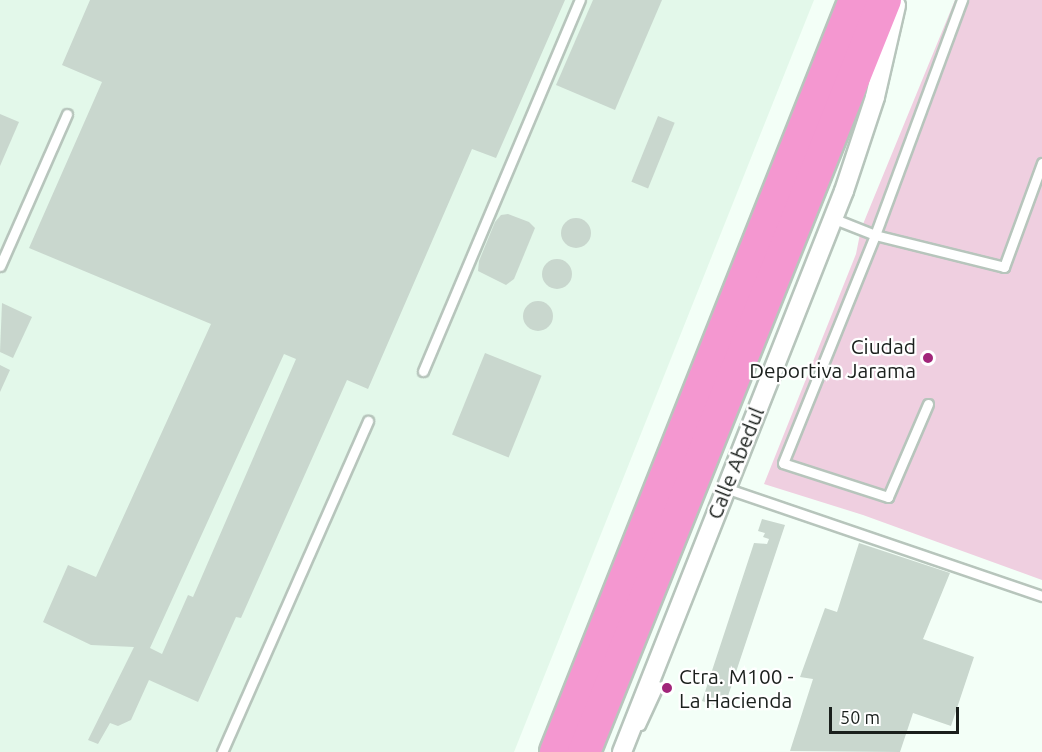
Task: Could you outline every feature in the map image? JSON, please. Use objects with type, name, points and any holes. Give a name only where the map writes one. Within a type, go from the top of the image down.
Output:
[{"type":"highway","points":[[556,752],[855,0]]},
{"type":"highway","points":[[584,752],[885,0]]},
{"type":"street","name":"Calle Abedul","points":[[622,752],[832,218],[875,97],[897,0]]},
{"type":"lane","points":[[423,371],[580,0]]},
{"type":"lane","points":[[928,404],[888,497],[783,463],[875,235],[962,0]]},
{"type":"lane","points":[[0,266],[67,114]]},
{"type":"lane","points":[[832,218],[875,235],[1004,267],[1042,163]]},
{"type":"lane","points":[[222,752],[368,421]]},
{"type":"lane","points":[[725,488],[1042,596]]},
{"type":"shaded area","points":[[0,0],[814,0],[514,752],[0,752]]},
{"type":"shaded area","name":"Ciudad Deportiva Jarama","points":[[955,0],[1042,0],[1042,580],[863,515],[764,484],[856,254],[861,229]]},
{"type":"building","points":[[90,0],[565,0],[496,158],[472,149],[368,389],[347,380],[241,618],[236,617],[198,702],[149,680],[131,720],[118,726],[110,723],[98,744],[88,740],[134,647],[91,645],[43,622],[68,565],[96,577],[211,324],[29,248],[102,82],[62,65]],"holes":[[[284,354],[296,359],[193,597],[188,595],[162,654],[150,648]]]},
{"type":"building","points":[[593,0],[662,0],[615,110],[556,85]]},
{"type":"building","points":[[0,114],[19,122],[0,166]]},
{"type":"building","points":[[658,116],[675,123],[648,189],[631,182]]},
{"type":"building","points":[[508,214],[529,222],[535,228],[514,279],[506,285],[478,271],[479,261],[495,222],[501,215]]},
{"type":"building","points":[[576,218],[582,219],[590,227],[590,239],[582,247],[576,248],[570,247],[562,239],[561,233],[562,227],[570,219]]},
{"type":"building","points":[[557,259],[563,260],[571,268],[571,280],[563,288],[557,289],[551,288],[543,280],[542,274],[543,268],[551,260]]},
{"type":"building","points":[[538,301],[544,302],[552,310],[552,322],[544,330],[538,331],[532,330],[524,322],[523,316],[524,310],[532,302]]},
{"type":"building","points":[[2,303],[32,317],[13,358],[0,352]]},
{"type":"building","points":[[485,353],[542,376],[509,457],[452,435]]},
{"type":"building","points":[[0,365],[10,370],[0,392]]},
{"type":"building","points":[[762,519],[785,525],[724,708],[702,701],[754,543],[767,544],[769,539],[763,537],[765,533],[758,531]]},
{"type":"building","points":[[859,543],[950,573],[923,639],[974,657],[951,726],[913,713],[900,752],[790,751],[813,679],[800,677],[825,608],[837,612]]},
{"type":"place","name":"Ciudad Deportiva Jarama","points":[[928,358]]},
{"type":"place","name":"Ctra. M100 - La Hacienda","points":[[667,688]]}]
